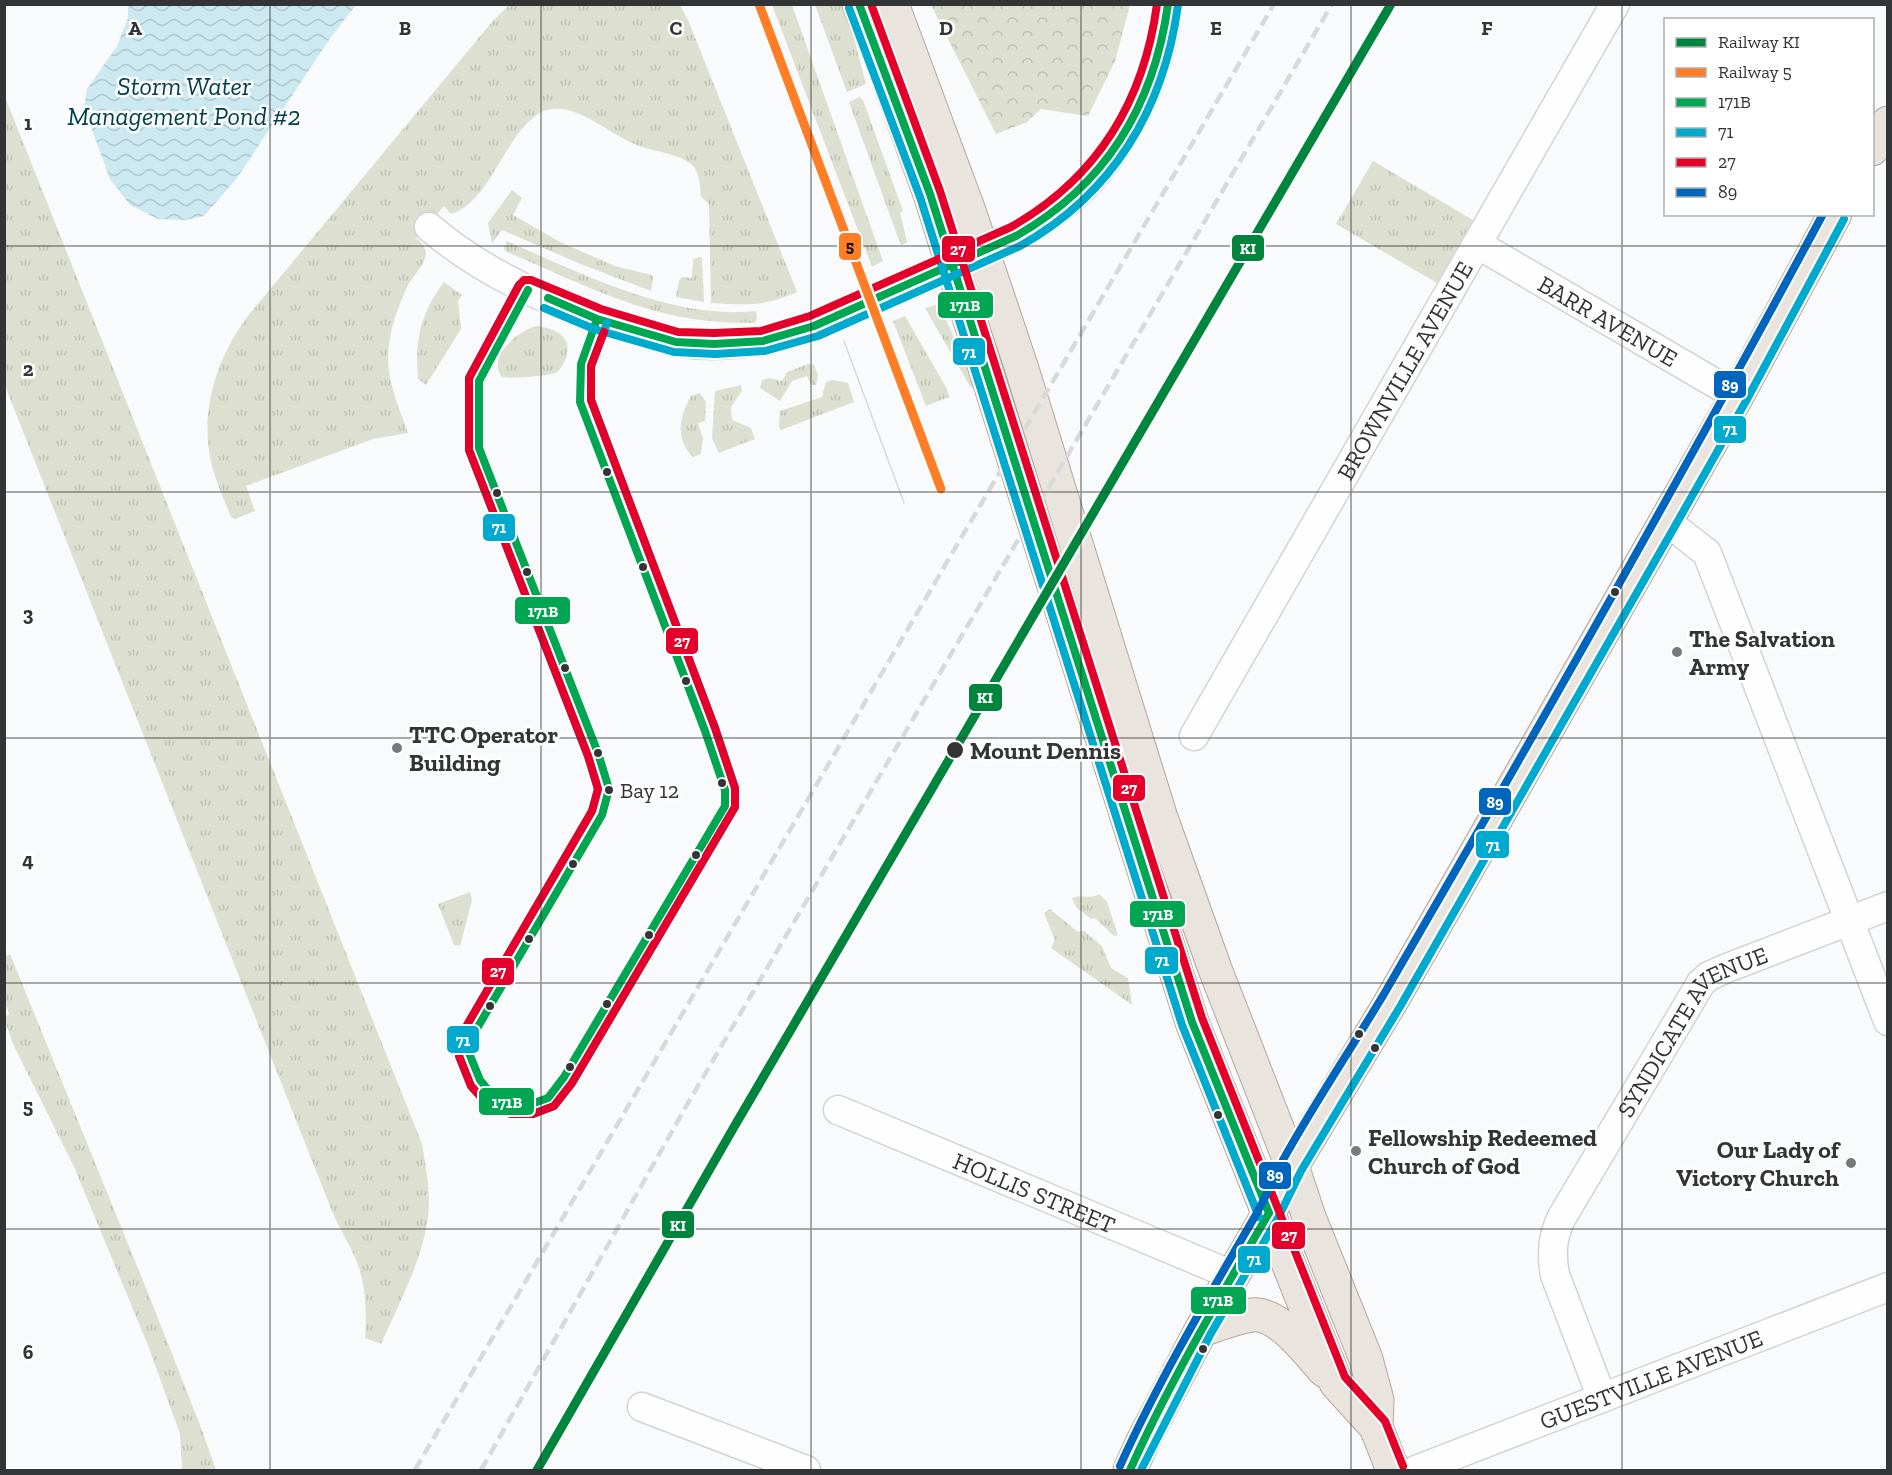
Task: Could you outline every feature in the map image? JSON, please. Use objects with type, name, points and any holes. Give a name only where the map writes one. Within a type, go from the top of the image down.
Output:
[{"type":"main road","points":[[860,4],[930,194],[1192,1022],[1336,1383]]},
{"type":"main road","points":[[892,4],[969,211],[1021,366],[1160,815],[1215,969],[1293,1166],[1309,1217],[1366,1359],[1377,1400],[1376,1427]]},
{"type":"main road","points":[[1874,146],[1887,123]]},
{"type":"main road","points":[[1130,1470],[1201,1330],[1269,1213],[1293,1166],[1387,1009],[1666,521],[1737,396],[1834,216]]},
{"type":"main road","points":[[1201,1330],[1252,1315],[1267,1316],[1283,1327],[1376,1427],[1393,1470]]},
{"type":"street","points":[[429,227],[453,247],[528,290],[597,319],[676,342],[714,344],[764,342],[814,326],[1016,236],[1043,220],[1074,196],[1123,137],[1153,72],[1168,4]]},
{"type":"street","name":"BROWNVILLE AVENUE","points":[[1194,736],[1615,4]]},
{"type":"street","name":"BARR AVENUE","points":[[1477,244],[1737,396]]},
{"type":"street","points":[[1666,521],[1707,553],[1887,1021]]},
{"type":"street","name":"SYNDICATE AVENUE","points":[[1602,1398],[1555,1275],[1552,1258],[1555,1229],[1701,983],[1709,976],[1727,968],[1887,906]]},
{"type":"street","name":"HOLLIS STREET","points":[[837,1110],[1232,1275]]},
{"type":"street","name":"GUESTVILLE AVENUE","points":[[1416,1470],[1887,1287]]},
{"type":"street","points":[[642,1407],[806,1470]]},
{"type":"green space","points":[[931,4],[1130,5],[1115,61],[1088,116],[1041,109],[1027,122],[996,134]]},
{"type":"green space","points":[[509,5],[680,5],[797,292],[765,303],[711,303],[709,204],[701,197],[698,177],[693,166],[676,156],[632,143],[578,113],[560,109],[544,111],[525,125],[476,197],[451,214],[444,206],[416,238],[426,254],[400,304],[388,349],[392,387],[408,433],[373,439],[246,486],[255,511],[235,519],[231,517],[213,470],[207,430],[212,390],[226,352],[247,317],[492,22]]},
{"type":"green space","points":[[772,5],[792,5],[883,261],[872,267]]},
{"type":"green space","points":[[815,5],[845,5],[866,84],[847,92]]},
{"type":"green space","points":[[5,97],[422,1144],[429,1198],[425,1234],[409,1282],[381,1344],[365,1338],[365,1294],[357,1261],[334,1216],[5,386]]},
{"type":"green space","points":[[860,97],[903,211],[900,212],[907,242],[901,246],[849,102]]},
{"type":"green space","points":[[1373,161],[1473,220],[1437,283],[1336,224]]},
{"type":"green space","points":[[512,190],[522,198],[513,215],[560,242],[615,266],[652,275],[651,291],[502,230],[492,243],[488,223]]},
{"type":"green space","points":[[507,241],[628,292],[661,302],[693,308],[725,312],[756,311],[757,318],[755,323],[705,320],[679,317],[636,305],[579,284],[505,251]]},
{"type":"green space","points":[[702,257],[704,302],[676,297],[682,277],[692,278],[693,259]]},
{"type":"green space","points":[[444,282],[462,295],[458,301],[461,329],[426,385],[418,379],[417,352],[421,328],[429,305]]},
{"type":"green space","points":[[940,304],[977,386],[971,388],[925,308]]},
{"type":"green space","points":[[905,316],[947,389],[949,397],[926,406],[893,321]]},
{"type":"green space","points":[[536,326],[550,329],[565,340],[567,352],[561,368],[547,375],[502,377],[498,369],[501,353],[513,339]]},
{"type":"green space","points":[[808,364],[814,365],[818,375],[816,385],[811,385],[807,376],[792,381],[780,401],[760,388],[762,380],[769,378],[782,381],[787,372]]},
{"type":"green space","points":[[833,380],[848,383],[854,402],[781,430],[779,427],[780,411],[822,397],[826,382]]},
{"type":"green space","points":[[741,385],[742,391],[731,407],[732,420],[751,428],[755,439],[719,453],[712,438],[715,391]]},
{"type":"green space","points":[[700,393],[706,402],[705,421],[698,423],[703,438],[701,454],[693,457],[683,443],[681,428],[684,412],[691,396]]},
{"type":"green space","points":[[470,892],[472,900],[460,946],[454,945],[438,904]]},
{"type":"green space","points":[[1099,894],[1107,902],[1118,935],[1114,936],[1095,918],[1091,919],[1076,907],[1072,898],[1093,897]]},
{"type":"green space","points":[[1050,909],[1078,932],[1084,931],[1102,946],[1111,968],[1128,978],[1132,1005],[1051,948],[1055,940],[1044,913]]},
{"type":"green space","points":[[10,954],[148,1293],[216,1470],[182,1470],[180,1434],[149,1348],[75,1169],[13,1044],[5,1021],[5,1017],[9,1014],[5,1002],[5,957]]},
{"type":"water","name":"Storm Water Management Pond #2","points":[[128,4],[356,5],[331,37],[237,178],[204,216],[186,220],[158,219],[130,205],[110,179],[84,108],[87,89],[117,46],[128,18]]},
{"type":"tram line","points":[[844,341],[904,503]]},
{"type":"railway","points":[[415,1470],[1274,4]]},
{"type":"railway","points":[[481,1470],[688,1103],[1332,4]]},
{"type":"rail line","name":"5","points":[[759,4],[941,489]]},
{"type":"rail line","name":"KI","points":[[537,1470],[734,1127],[1391,4]]},
{"type":"transit line","name":"171B","points":[[859,4],[930,194],[1192,1022],[1269,1213]]},
{"type":"transit line","name":"27","points":[[871,4],[940,191],[1202,1018],[1345,1377],[1385,1421],[1403,1466]]},
{"type":"transit line","name":"27","points":[[604,332],[591,366],[591,400],[715,728],[735,788],[735,807],[572,1083],[554,1106],[533,1114],[511,1114],[490,1107],[471,1086],[459,1056],[467,1025],[592,811],[598,789],[588,756],[469,450],[469,378],[519,285],[524,280],[531,280],[601,309],[678,332],[761,331],[810,316],[1011,227],[1068,185],[1092,160],[1111,134],[1128,104],[1141,73],[1151,39],[1157,4]]},
{"type":"transit line","name":"171B","points":[[548,298],[597,319],[676,342],[714,344],[763,341],[814,326],[1016,236],[1048,216],[1076,193],[1121,139],[1151,76],[1168,4]]},
{"type":"transit line","name":"71","points":[[544,308],[594,329],[674,352],[715,354],[765,351],[818,336],[1020,246],[1053,225],[1082,201],[1129,145],[1160,79],[1171,43],[1178,5]]},
{"type":"transit line","name":"71","points":[[849,8],[920,197],[1182,1025],[1259,1217]]},
{"type":"transit line","name":"89","points":[[1120,1466],[1167,1371],[1258,1211],[1283,1160],[1384,994],[1552,703],[1716,411],[1822,216]]},
{"type":"transit line","name":"71","points":[[1141,1470],[1210,1335],[1278,1218],[1301,1171],[1401,1005],[1675,526],[1746,401],[1844,219]]},
{"type":"transit line","name":"71","points":[[519,285],[469,378],[469,450],[588,756],[598,789],[592,811],[467,1025],[459,1056],[471,1086],[490,1107],[511,1114],[533,1114],[554,1106],[572,1083],[735,807],[735,788],[715,728],[591,400],[591,366],[607,323]]},
{"type":"transit line","name":"171B","points":[[528,290],[479,381],[479,448],[598,753],[609,789],[602,815],[476,1030],[469,1053],[480,1080],[495,1098],[513,1104],[531,1104],[548,1098],[564,1077],[725,806],[725,790],[705,731],[580,402],[581,364],[597,319]]},
{"type":"transit line","name":"171B","points":[[1130,1470],[1179,1372],[1269,1213]]},
{"type":"place","name":"The Salvation Army","points":[[1677,652]]},
{"type":"place","name":"TTC Operator Building","points":[[397,748]]},
{"type":"place","name":"Mount Dennis","points":[[955,750]]},
{"type":"place","name":"Bay 12","points":[[609,790]]},
{"type":"place","name":"Fellowship Redeemed Church of God","points":[[1356,1151]]},
{"type":"place","name":"Our Lady of Victory Church","points":[[1851,1163]]}]
